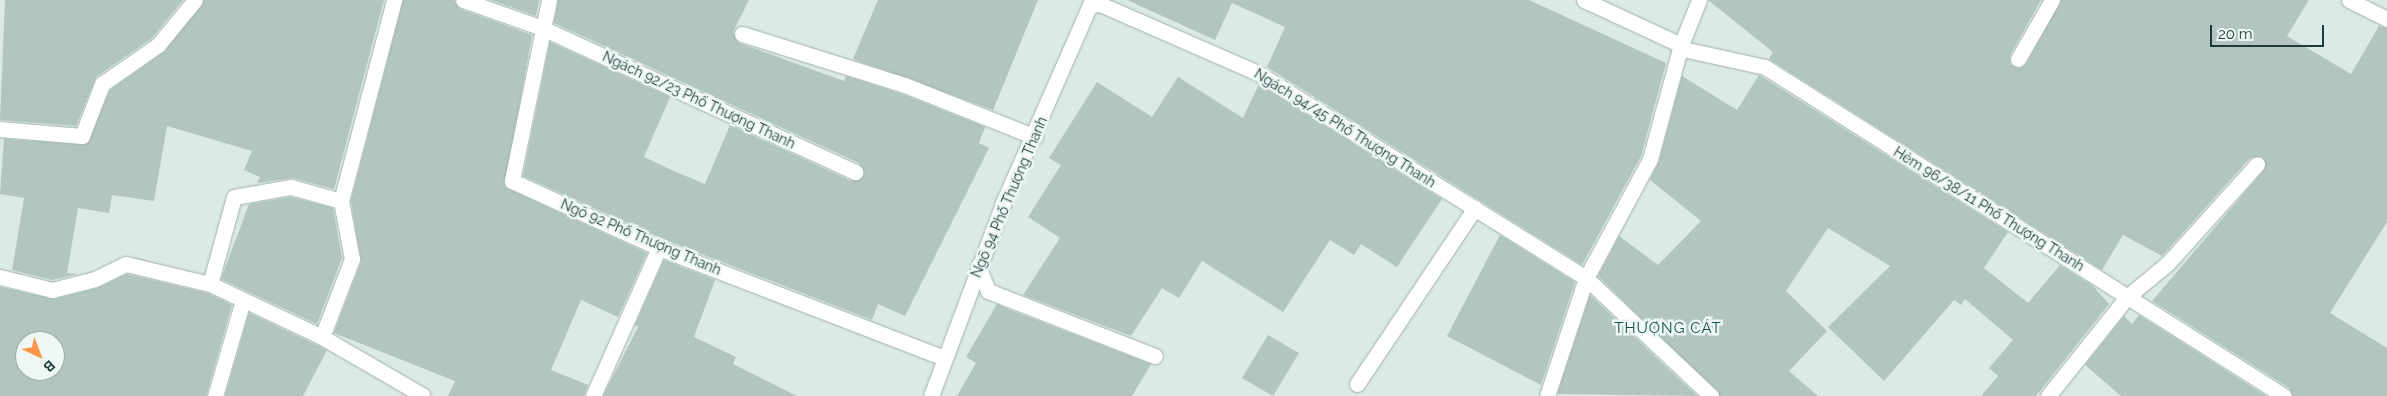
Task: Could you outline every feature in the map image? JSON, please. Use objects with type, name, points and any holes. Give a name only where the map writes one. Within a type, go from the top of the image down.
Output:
[{"type":"street","points":[[0,129],[82,136],[102,84],[158,45],[195,0]]},
{"type":"street","points":[[322,337],[352,259],[341,200],[394,0]]},
{"type":"street","name":"Ngách 92/23 Phố Thượng Thanh","points":[[463,0],[542,28],[855,172]]},
{"type":"street","name":"Ngõ 92 Phố Thượng Thanh","points":[[549,0],[512,181],[660,248],[944,358]]},
{"type":"street","name":"Hẻm 96/38/11 Phố Thượng Thanh","points":[[1584,0],[1682,47],[1765,67],[2284,396]]},
{"type":"street","points":[[1547,396],[1586,278],[1650,159],[1682,47],[1699,0]]},
{"type":"street","points":[[2018,59],[2052,0]]},
{"type":"street","points":[[2349,0],[2387,19]]},
{"type":"street","name":"Ngõ 94 Phố Thượng Thanh","points":[[931,396],[978,266],[1091,2]]},
{"type":"street","name":"Ngách 94/45 Phố Thượng Thanh","points":[[1091,2],[1100,4],[1258,73],[1586,278],[1711,396]]},
{"type":"street","points":[[742,34],[904,85],[1035,136]]},
{"type":"street","points":[[2048,396],[2127,297],[2168,263],[2257,164]]},
{"type":"street","points":[[210,284],[234,197],[291,187],[341,200]]},
{"type":"street","points":[[1358,384],[1474,208]]},
{"type":"street","points":[[594,396],[660,248]]},
{"type":"street","points":[[0,277],[52,290],[95,279],[126,264],[210,284],[322,337],[422,395]]},
{"type":"street","points":[[978,266],[988,291],[1155,356]]},
{"type":"street","points":[[215,396],[243,300]]},
{"type":"building","points":[[5,0],[183,0],[152,38],[96,77],[76,126],[0,120]]},
{"type":"building","points":[[204,0],[384,0],[334,189],[293,178],[257,183],[260,177],[244,170],[252,151],[167,126],[154,201],[112,195],[109,213],[78,208],[67,273],[78,274],[52,280],[12,270],[24,198],[0,194],[4,139],[87,144],[110,90],[165,51]]},
{"type":"building","points":[[403,0],[454,0],[460,9],[532,35],[505,187],[647,253],[618,317],[581,300],[551,370],[588,385],[584,396],[448,396],[455,381],[334,333],[361,262],[351,201]]},
{"type":"building","points":[[491,0],[539,0],[536,16]]},
{"type":"building","points":[[558,0],[749,0],[733,32],[739,43],[844,81],[846,76],[902,94],[985,127],[979,143],[989,148],[905,316],[878,304],[872,320],[663,239],[523,176],[550,42],[670,97],[644,157],[676,172],[705,184],[730,125],[851,181],[864,175],[859,163],[554,23]]},
{"type":"building","points":[[878,0],[1038,0],[993,110],[853,59]]},
{"type":"building","points":[[1127,0],[1529,0],[1666,63],[1641,156],[1582,265],[1267,67],[1285,27],[1232,3],[1215,40]]},
{"type":"building","points":[[1708,0],[2041,0],[2010,55],[2010,64],[2018,68],[2026,64],[2061,0],[2309,0],[2287,36],[2351,74],[2379,26],[2387,28],[2387,222],[2330,313],[2387,348],[2387,396],[2293,396],[2289,388],[2152,301],[2264,170],[2263,157],[2250,158],[2162,256],[2123,235],[2102,270],[1769,59],[1773,52]]},
{"type":"building","points":[[1759,75],[2008,232],[1984,268],[2028,303],[2060,265],[2093,286],[2109,304],[2036,396],[1981,396],[1998,376],[1989,368],[2013,340],[1965,299],[1961,305],[1954,300],[1884,381],[1828,327],[1890,266],[1828,228],[1786,291],[1827,331],[1789,371],[1818,396],[1720,396],[1598,276],[1619,236],[1658,265],[1701,221],[1650,180],[1659,161],[1682,76],[1737,110]]},
{"type":"building","points":[[1178,77],[1243,118],[1259,84],[1442,199],[1397,267],[1361,244],[1354,255],[1330,240],[1283,312],[1202,261],[1179,298],[1162,288],[1131,336],[1023,295],[1060,238],[1028,217],[1061,165],[1049,158],[1097,82],[1152,117]]},
{"type":"building","points":[[291,197],[333,208],[342,258],[317,324],[221,279],[249,204]]},
{"type":"building","points":[[1500,235],[1575,282],[1541,385],[1447,336]]},
{"type":"building","points":[[664,260],[715,280],[694,337],[736,357],[733,364],[797,396],[603,396],[638,327],[635,325]]},
{"type":"building","points":[[127,274],[207,293],[232,305],[206,396],[0,396],[0,287],[54,299],[97,288]]},
{"type":"building","points":[[1590,295],[1697,396],[1557,394]]},
{"type":"building","points":[[997,304],[1151,364],[1132,396],[957,396],[976,363],[966,357]]},
{"type":"building","points":[[249,313],[327,350],[303,396],[225,396]]},
{"type":"building","points":[[2139,315],[2266,396],[2121,396],[2085,365],[2124,316],[2132,324]]},
{"type":"building","points":[[1268,335],[1299,353],[1273,396],[1242,378]]},
{"type":"district","name":"THƯỢNG CÁT","points":[[1668,329]]}]
